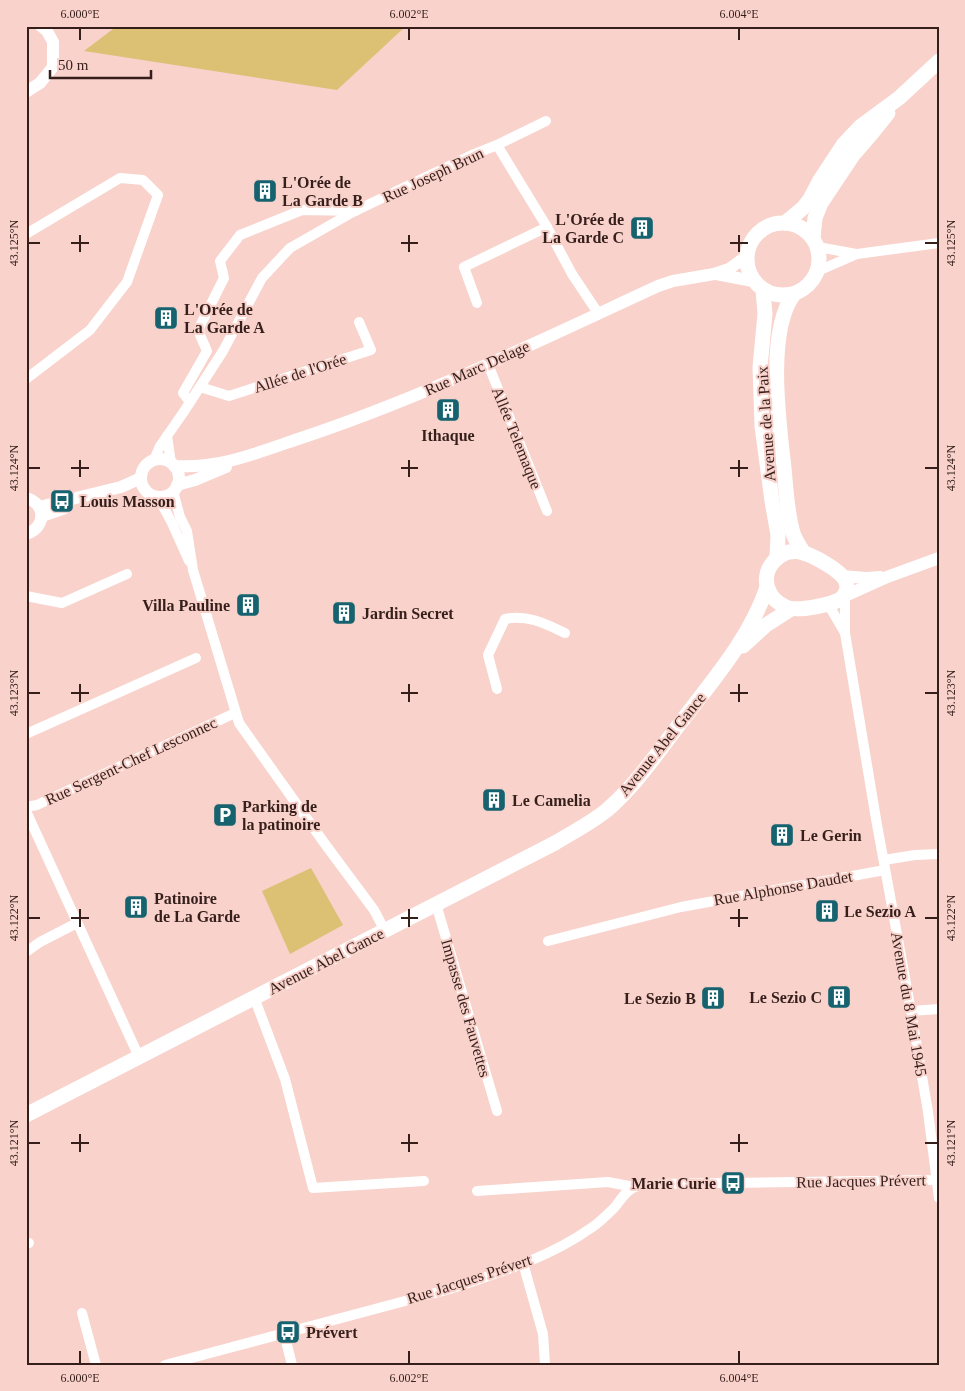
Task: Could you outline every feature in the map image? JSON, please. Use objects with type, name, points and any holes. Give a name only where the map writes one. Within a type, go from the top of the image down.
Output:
[{"type":"main road","points":[[785,223],[810,199],[843,145],[861,126],[899,98],[939,61]]},
{"type":"main road","points":[[815,243],[800,227],[793,224],[776,223],[767,226],[752,239],[748,247],[746,256],[749,273],[758,285],[772,294],[783,296],[794,294],[804,289],[813,281],[820,263],[815,243],[815,218],[820,203],[853,155],[899,98]]},
{"type":"main road","name":"Avenue de la Paix","points":[[758,285],[765,314],[760,367],[762,426],[778,535],[777,558]]},
{"type":"main road","name":"Avenue de la Paix","points":[[794,294],[785,308],[782,317],[776,368],[779,425],[787,499],[793,534],[804,553]]},
{"type":"main road","points":[[788,552],[804,553],[836,571],[845,580],[847,586],[845,596],[841,600],[825,605],[791,609],[779,603],[770,594],[767,587],[767,570],[777,558],[788,552]]},
{"type":"main road","name":"Avenue Abel Gance","points":[[26,1115],[555,843],[584,826],[607,809],[629,787],[731,657],[755,616],[767,587]]},
{"type":"main road","name":"Avenue Abel Gance","points":[[731,657],[766,625],[791,609]]},
{"type":"street","points":[[26,92],[40,83],[53,67],[53,42],[47,31],[41,26]]},
{"type":"street","points":[[497,145],[546,121]]},
{"type":"street","name":"Rue Joseph Brun","points":[[154,460],[160,446],[224,351],[262,278],[290,248],[357,211],[472,155],[497,145],[547,227],[572,274],[598,313]]},
{"type":"street","points":[[26,234],[120,178],[143,180],[158,195],[127,282],[90,330],[26,379]]},
{"type":"street","points":[[190,402],[183,393],[208,351],[200,335],[199,328],[224,278],[220,261],[240,235],[302,210],[357,211]]},
{"type":"street","points":[[478,303],[464,267],[547,227]]},
{"type":"street","points":[[815,243],[857,254]]},
{"type":"street","points":[[818,271],[857,254],[939,243]]},
{"type":"street","name":"Rue Marc Delage","points":[[172,464],[204,466],[239,459],[326,430],[488,364],[658,286],[729,269],[746,256]]},
{"type":"street","name":"Rue Marc Delage","points":[[714,274],[731,276],[758,285]]},
{"type":"street","name":"Allée de l'Orée","points":[[200,387],[229,396],[371,350],[358,322]]},
{"type":"street","name":"Allée Telemaque","points":[[488,364],[547,511]]},
{"type":"street","points":[[167,436],[172,464],[178,475],[175,488],[180,517],[186,531],[194,570],[239,723],[374,910],[385,930]]},
{"type":"street","name":"Rue Marc Delage","points":[[175,488],[211,474],[239,459]]},
{"type":"street","points":[[172,464],[166,460],[154,460],[144,467],[142,483],[152,496],[158,497],[164,497],[175,488]]},
{"type":"street","points":[[40,512],[63,509],[124,495],[142,483]]},
{"type":"street","points":[[158,497],[194,570]]},
{"type":"street","points":[[26,498],[31,500],[40,512],[41,522],[38,528],[26,534]]},
{"type":"street","points":[[845,596],[887,577],[939,558]]},
{"type":"street","points":[[26,596],[62,603],[127,574]]},
{"type":"street","points":[[841,576],[887,577]]},
{"type":"street","name":"Avenue du 8 Mai 1945","points":[[845,596],[845,633],[928,1112],[939,1198]]},
{"type":"street","name":"Avenue du 8 Mai 1945","points":[[825,605],[831,609],[845,633]]},
{"type":"street","points":[[497,689],[488,655],[505,620],[515,618],[534,620],[565,633]]},
{"type":"street","points":[[26,734],[196,658]]},
{"type":"street","name":"Rue Sergent-Chef Lesconnec","points":[[26,807],[37,805],[235,713]]},
{"type":"street","points":[[26,811],[139,1057]]},
{"type":"street","name":"Rue Alphonse Daudet","points":[[548,941],[681,907],[884,865],[915,855],[939,854]]},
{"type":"street","name":"Impasse des Fauvettes","points":[[436,904],[497,1111]]},
{"type":"street","points":[[26,952],[40,942],[78,923]]},
{"type":"street","points":[[254,997],[285,1079],[313,1188],[424,1181]]},
{"type":"street","points":[[911,1011],[939,1009]]},
{"type":"street","name":"Rue Jacques Prévert","points":[[167,1364],[450,1288],[524,1263],[560,1247],[592,1228],[634,1187],[650,1184],[937,1180]]},
{"type":"street","points":[[477,1191],[608,1182],[634,1187]]},
{"type":"street","points":[[524,1263],[543,1334],[546,1365]]},
{"type":"street","points":[[82,1313],[96,1365]]},
{"type":"street","points":[[284,1333],[292,1365]]},
{"type":"shaded area","points":[[117,26],[406,26],[337,90],[84,51]]},
{"type":"shaded area","points":[[311,868],[343,925],[290,954],[262,891]]},
{"type":"place","name":"L'Orée de La Garde B","points":[[265,191]]},
{"type":"place","name":"L'Orée de La Garde C","points":[[642,228]]},
{"type":"place","name":"L'Orée de La Garde A","points":[[166,318]]},
{"type":"place","name":"Ithaque","points":[[448,410]]},
{"type":"place","name":"Louis Masson","points":[[62,501]]},
{"type":"place","name":"Villa Pauline","points":[[248,605]]},
{"type":"place","name":"Jardin Secret","points":[[344,613]]},
{"type":"place","name":"Le Camelia","points":[[494,800]]},
{"type":"place","name":"Parking de la patinoire","points":[[225,815]]},
{"type":"place","name":"Le Gerin","points":[[782,835]]},
{"type":"place","name":"Patinoire de La Garde","points":[[136,907]]},
{"type":"place","name":"Le Sezio A","points":[[827,911]]},
{"type":"place","name":"Le Sezio C","points":[[839,997]]},
{"type":"place","name":"Le Sezio B","points":[[713,998]]},
{"type":"place","name":"Marie Curie","points":[[733,1183]]},
{"type":"place","name":"Prévert","points":[[288,1332]]}]
